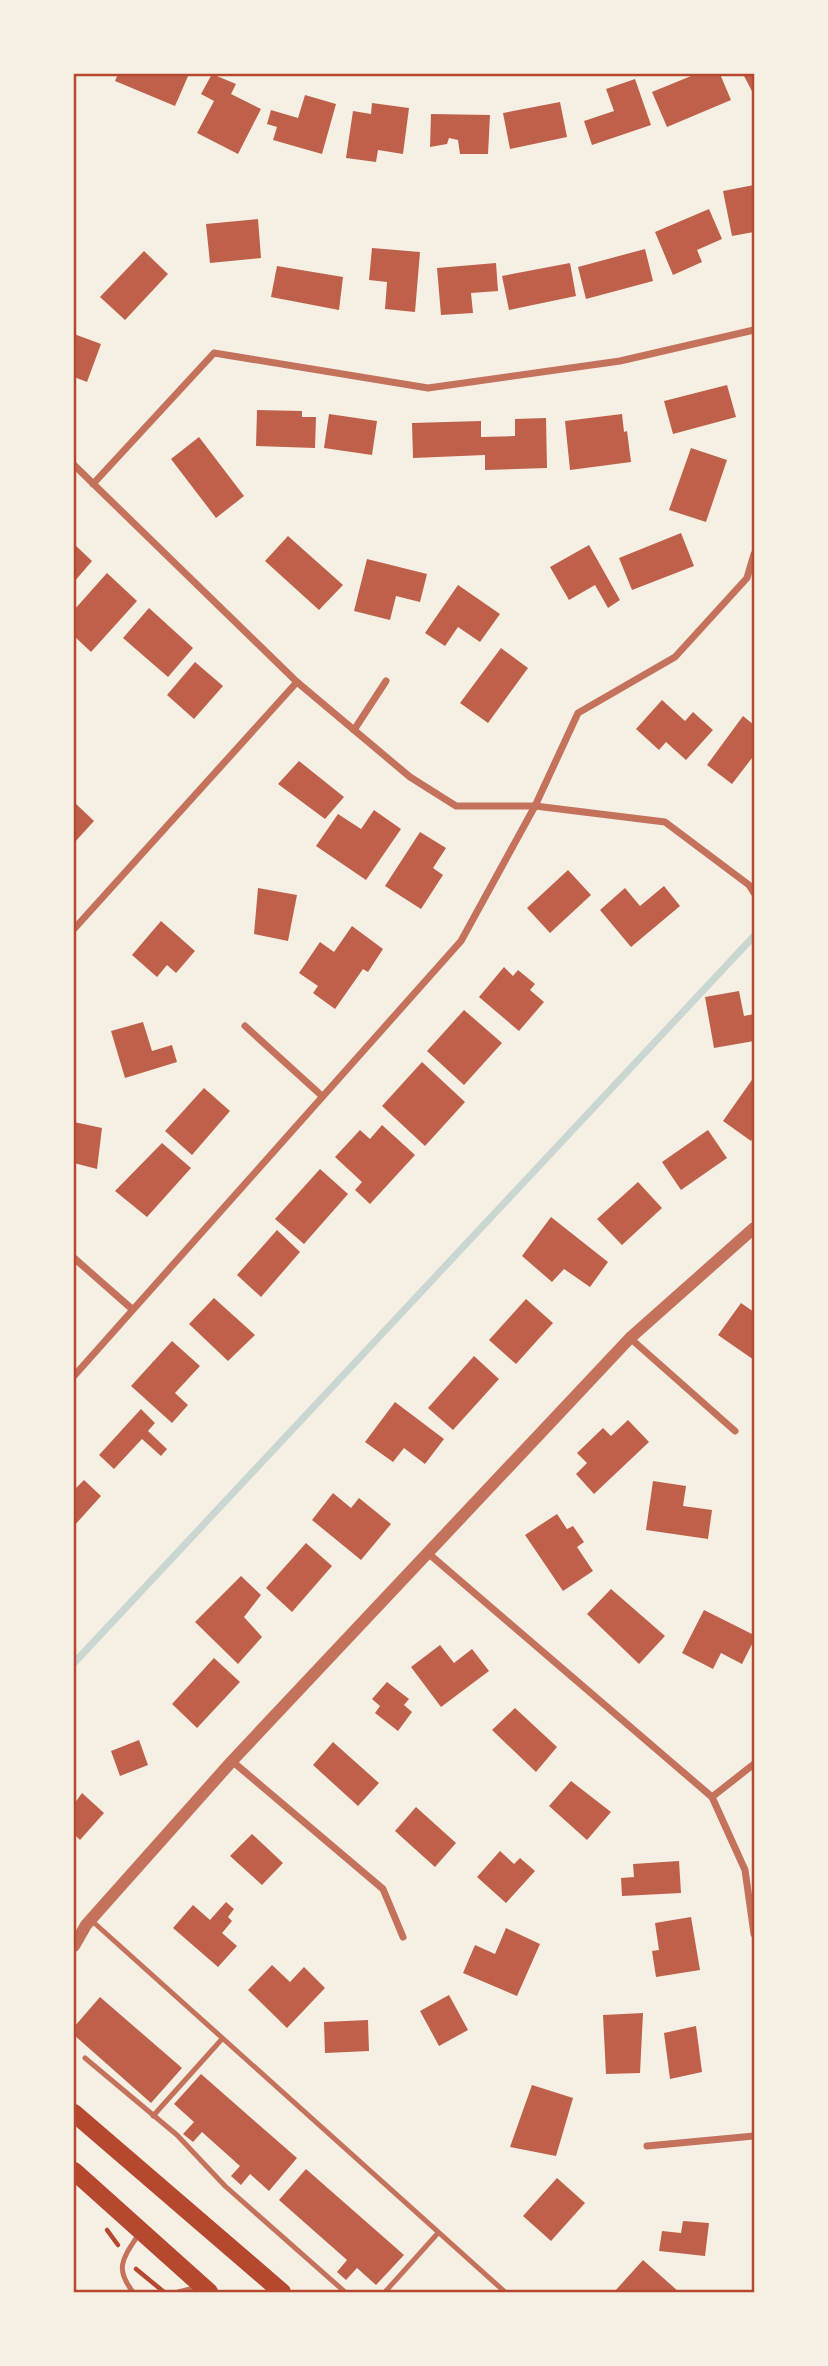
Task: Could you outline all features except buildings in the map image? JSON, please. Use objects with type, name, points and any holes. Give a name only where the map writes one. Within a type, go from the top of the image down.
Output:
[{"type":"main road","points":[[74,2113],[282,2292]]},
{"type":"main road","points":[[74,2171],[205,2289]]},
{"type":"street","points":[[93,484],[215,353],[428,388],[620,361],[754,330]]},
{"type":"street","points":[[74,466],[297,682],[410,777],[456,806],[535,806],[665,822],[749,885],[754,893]]},
{"type":"street","points":[[74,1376],[461,941],[535,806],[579,713],[675,657],[747,578],[754,554]]},
{"type":"street","points":[[354,730],[386,681]]},
{"type":"street","points":[[74,929],[297,682]]},
{"type":"street","points":[[245,1026],[322,1096]]},
{"type":"street","points":[[74,1946],[90,1920],[232,1761],[630,1338],[754,1228]]},
{"type":"street","points":[[74,1258],[132,1309]]},
{"type":"street","points":[[630,1338],[735,1431]]},
{"type":"street","points":[[429,1554],[712,1797],[745,1870],[754,1934]]},
{"type":"street","points":[[232,1761],[383,1889],[403,1937]]},
{"type":"street","points":[[712,1797],[754,1764]]},
{"type":"street","points":[[647,2146],[754,2136]]},
{"type":"lane","points":[[90,1920],[505,2292]]},
{"type":"lane","points":[[153,2116],[222,2039]]},
{"type":"lane","points":[[85,2058],[177,2135],[225,2186],[345,2292]]},
{"type":"lane","points":[[133,2292],[124,2280],[121,2270],[125,2255],[141,2231]]},
{"type":"lane","points":[[385,2292],[438,2233]]},
{"type":"lane","points":[[177,2292],[205,2289]]},
{"type":"waterway","points":[[74,1663],[754,936]]}]
